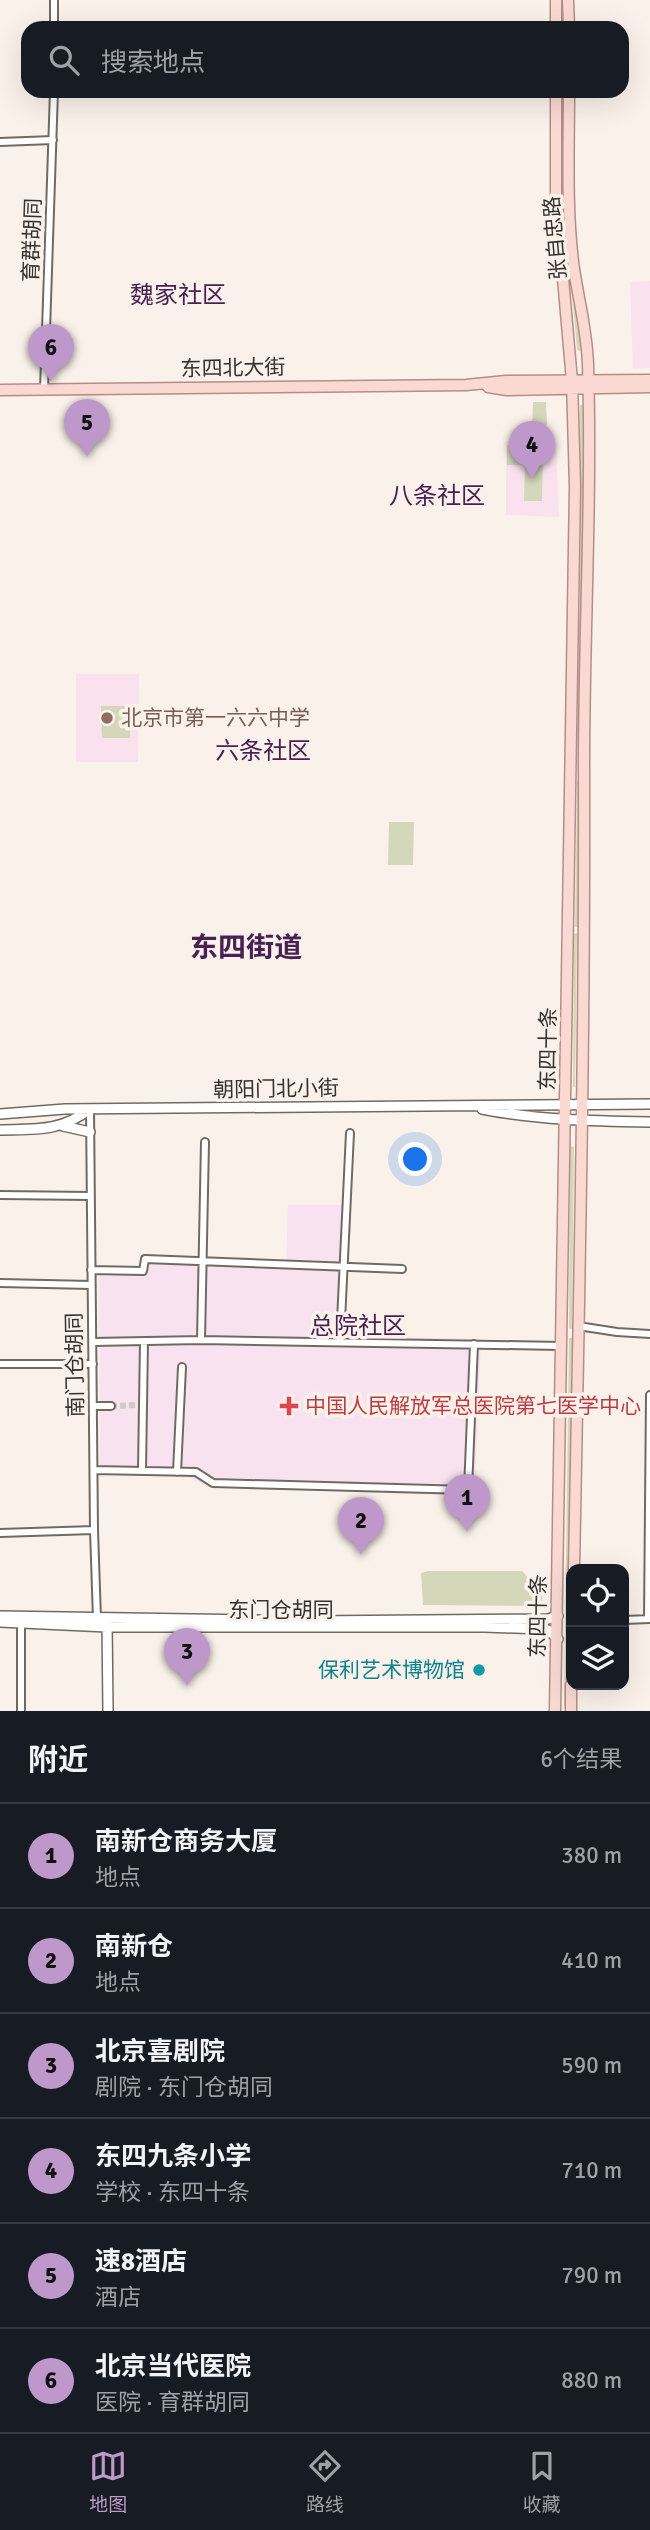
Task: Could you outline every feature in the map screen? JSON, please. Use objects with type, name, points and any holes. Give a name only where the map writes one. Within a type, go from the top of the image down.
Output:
[{"type":"main road","points":[[556,0],[556,21]]},
{"type":"main road","points":[[568,0],[569,21]]},
{"type":"main road","name":"张自忠路","points":[[556,98],[556,199],[572,385]]},
{"type":"main road","name":"张自忠路","points":[[569,98],[569,199],[574,270],[585,320],[588,384]]},
{"type":"main road","name":"东四北大街","points":[[0,390],[467,385],[506,381],[572,385],[650,380]]},
{"type":"main road","name":"东四北大街","points":[[588,384],[650,387]]},
{"type":"main road","name":"东四十条","points":[[573,1564],[584,1104],[582,922],[588,384]]},
{"type":"main road","name":"东四十条","points":[[555,1711],[575,486],[572,385]]},
{"type":"main road","points":[[571,1711],[572,1690]]},
{"type":"street","points":[[54,0],[54,21]]},
{"type":"street","name":"育群胡同","points":[[44,390],[54,98]]},
{"type":"street","points":[[0,142],[53,141]]},
{"type":"street","name":"朝阳门北小街","points":[[0,1114],[90,1109],[650,1104]]},
{"type":"street","name":"朝阳门北小街","points":[[464,1105],[516,1116],[650,1122]]},
{"type":"street","points":[[0,1130],[62,1126],[90,1109]]},
{"type":"street","name":"南门仓胡同","points":[[90,1109],[94,1530],[104,1622]]},
{"type":"street","points":[[62,1126],[90,1132]]},
{"type":"street","points":[[340,1342],[350,1133]]},
{"type":"street","points":[[201,1340],[205,1142]]},
{"type":"street","points":[[0,1195],[90,1196]]},
{"type":"street","points":[[91,1270],[143,1271],[145,1259],[402,1269]]},
{"type":"street","points":[[0,1283],[91,1286]]},
{"type":"street","points":[[578,1326],[650,1334]]},
{"type":"street","points":[[93,1342],[201,1340],[561,1346]]},
{"type":"street","points":[[142,1470],[139,1405],[144,1341]]},
{"type":"street","points":[[94,1470],[196,1472],[213,1483],[468,1490],[474,1344]]},
{"type":"street","points":[[0,1364],[93,1364]]},
{"type":"street","points":[[177,1472],[182,1367]]},
{"type":"street","points":[[629,1620],[649,1619],[650,1395]]},
{"type":"street","points":[[94,1406],[111,1406]]},
{"type":"street","points":[[0,1533],[94,1530]]},
{"type":"street","name":"东门仓胡同","points":[[0,1616],[104,1622],[541,1629],[548,1630],[558,1640]]},
{"type":"street","name":"东门仓胡同","points":[[0,1622],[548,1619],[558,1616]]},
{"type":"street","points":[[104,1622],[108,1711]]},
{"type":"street","points":[[21,1623],[21,1711]]},
{"type":"shaded area","points":[[650,281],[650,368],[633,369],[630,282]]},
{"type":"shaded area","points":[[506,441],[556,443],[559,517],[506,515]]},
{"type":"shaded area","name":"北京市第一六六中学","points":[[76,674],[139,674],[138,762],[76,762]]},
{"type":"shaded area","name":"中国人民解放军总医院第七医学中心","points":[[288,1205],[343,1205],[337,1336],[481,1339],[475,1496],[208,1487],[183,1475],[100,1474],[99,1276],[144,1274],[148,1263],[286,1268]]},
{"type":"green space","points":[[566,227],[582,350],[580,351],[577,350]]},
{"type":"green space","points":[[533,402],[546,402],[547,425],[532,430]]},
{"type":"green space","points":[[580,405],[583,405],[584,498],[578,772],[581,489]]},
{"type":"green space","points":[[507,445],[543,446],[542,501],[524,501],[525,465],[507,465]]},
{"type":"green space","points":[[101,706],[130,706],[130,738],[102,738]]},
{"type":"green space","points":[[577,781],[580,781],[578,927],[575,927]]},
{"type":"green space","points":[[389,822],[414,822],[413,865],[388,865]]},
{"type":"green space","points":[[577,933],[575,1087],[573,1087],[574,934]]},
{"type":"green space","points":[[570,1146],[574,1147],[572,1329],[569,1328]]},
{"type":"green space","points":[[569,1338],[572,1338],[570,1564],[566,1564],[566,1690],[569,1690],[569,1705],[564,1705]]},
{"type":"green space","points":[[522,1571],[531,1581],[543,1583],[542,1606],[423,1605],[421,1573]]},
{"type":"tunnel","points":[[111,1406],[137,1405]]},
{"type":"place","name":"北京当代医院","points":[[51,382]]},
{"type":"place","name":"速8酒店","points":[[87,457]]},
{"type":"place","name":"东四九条小学","points":[[532,479]]},
{"type":"place","name":"北京市第一六六中学","points":[[107,718]]},
{"type":"place","name":"中国人民解放军总医院第七医学中心","points":[[289,1406]]},
{"type":"place","name":"南新仓商务大厦","points":[[467,1532]]},
{"type":"place","name":"南新仓","points":[[361,1555]]},
{"type":"place","name":"保利艺术博物馆","points":[[479,1670]]},
{"type":"place","name":"北京喜剧院","points":[[187,1686]]},
{"type":"district","name":"魏家社区","points":[[178,295]]},
{"type":"district","name":"八条社区","points":[[437,496]]},
{"type":"district","name":"六条社区","points":[[263,751]]},
{"type":"district","name":"东四街道","points":[[246,947]]},
{"type":"district","name":"总院社区","points":[[358,1326]]}]
